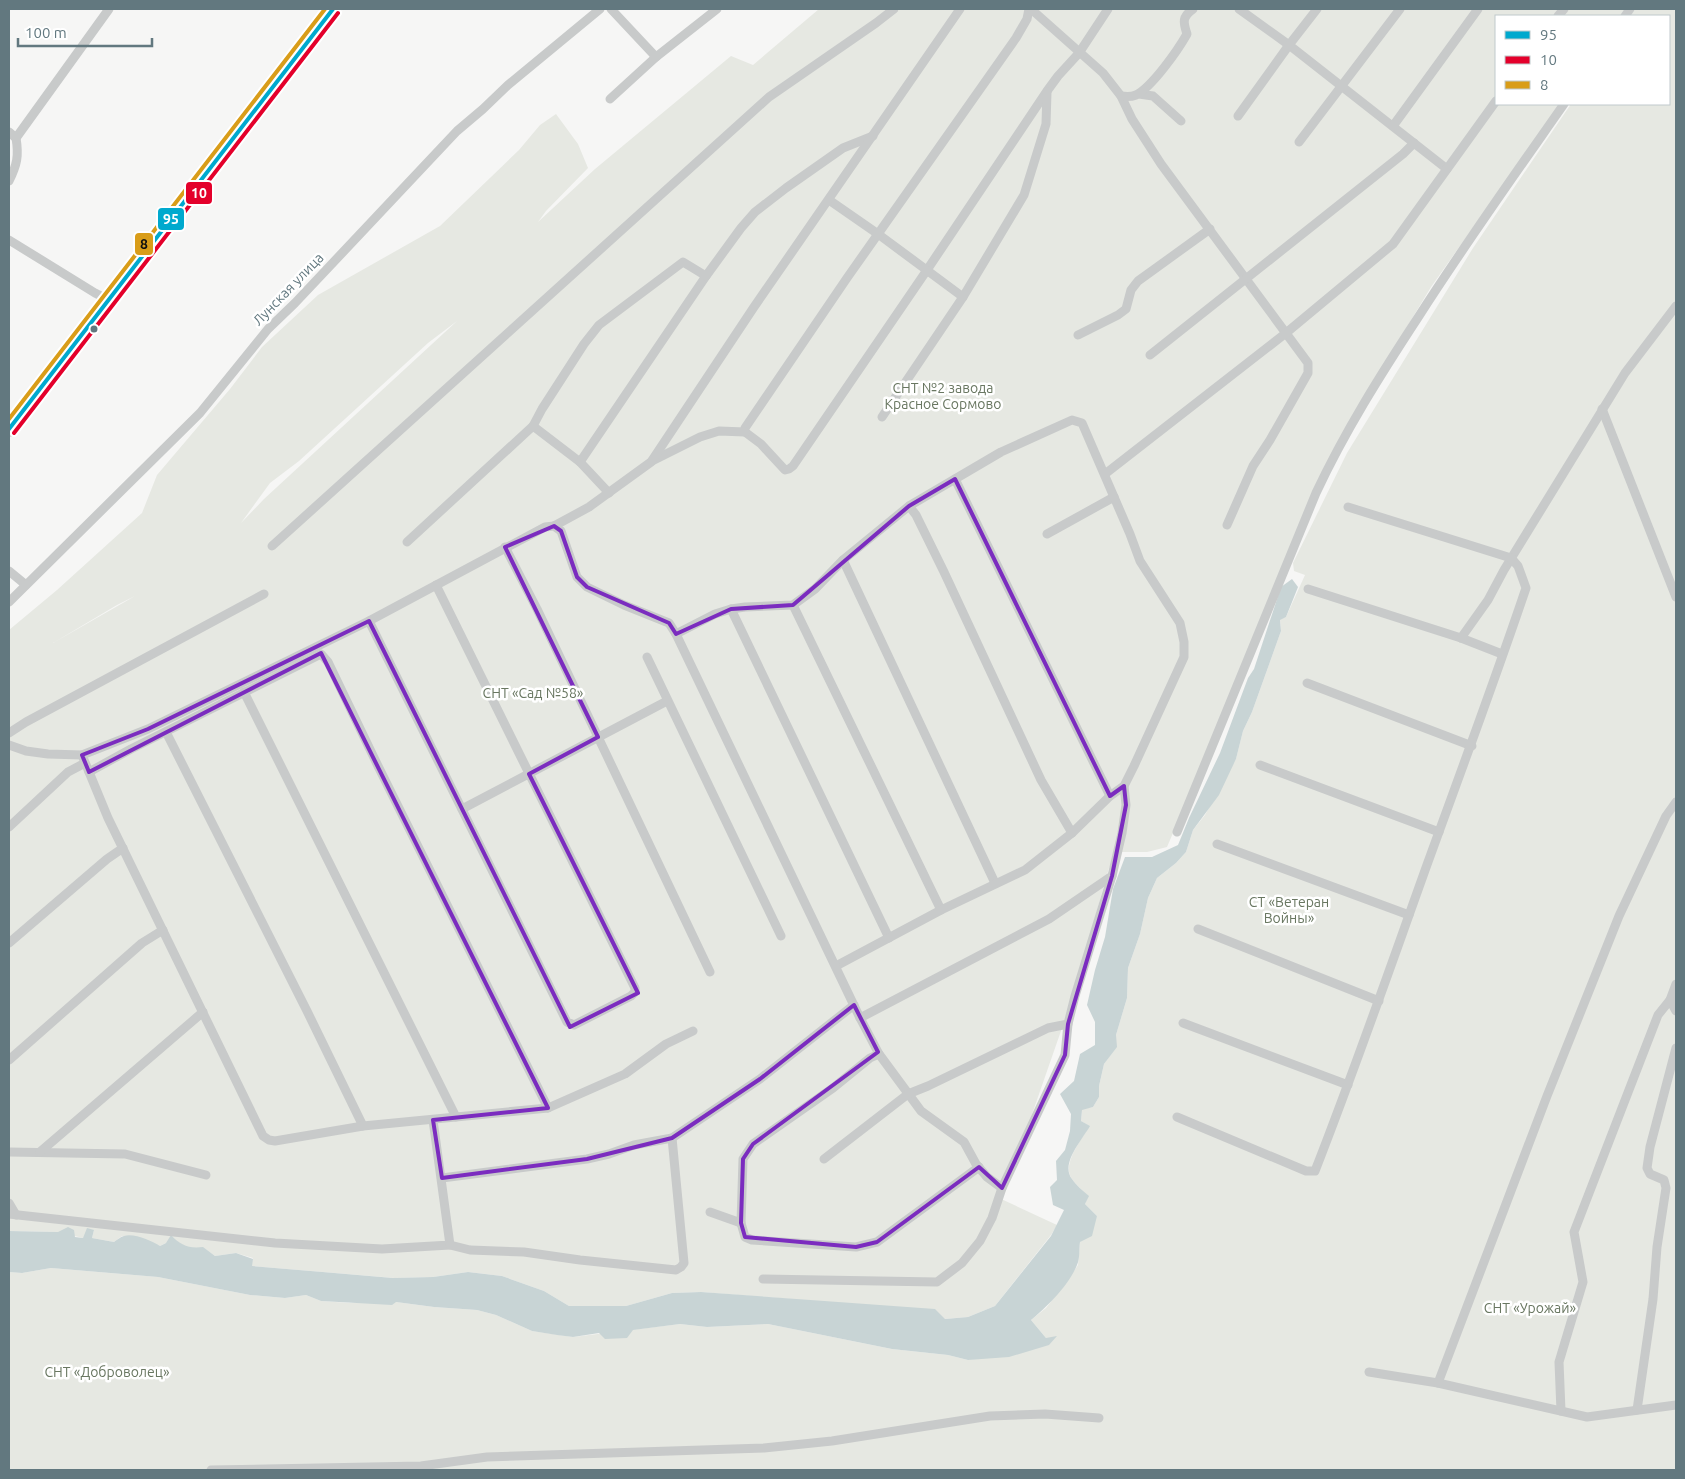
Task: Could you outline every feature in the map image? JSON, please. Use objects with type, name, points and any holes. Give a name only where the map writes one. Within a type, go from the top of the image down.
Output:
[{"type":"main road","points":[[9,429],[333,9]]},
{"type":"street","points":[[9,181],[17,165],[17,147],[12,135],[109,9]]},
{"type":"street","name":"Лунская улица","points":[[9,602],[200,414],[268,329],[295,303],[457,131],[600,9]]},
{"type":"street","points":[[611,9],[656,57]]},
{"type":"street","points":[[610,99],[656,57],[717,9]]},
{"type":"street","points":[[272,546],[769,97],[876,24],[894,9]]},
{"type":"street","points":[[650,462],[754,307],[960,9]]},
{"type":"street","points":[[745,432],[745,428],[878,234],[1016,38],[1027,19],[1030,9],[1103,73],[1121,96],[1132,119],[1161,164],[1308,363],[1308,373],[1253,466],[1227,525]]},
{"type":"street","points":[[9,827],[84,759],[369,621],[545,527],[554,526],[589,507],[650,462],[700,437],[718,430],[745,432],[769,451],[782,468],[789,469],[927,270],[1047,91],[1079,53],[1108,9]]},
{"type":"street","points":[[1139,94],[1177,51],[1187,34],[1183,22],[1184,17],[1193,9]]},
{"type":"street","points":[[1240,9],[1447,168]]},
{"type":"street","points":[[1238,116],[1317,9]]},
{"type":"street","points":[[1299,142],[1400,9]]},
{"type":"street","points":[[1393,126],[1478,9]]},
{"type":"street","points":[[882,417],[963,297],[1024,195],[1046,124],[1047,91]]},
{"type":"street","points":[[1121,96],[1130,97],[1139,94],[1153,96],[1181,121]]},
{"type":"street","points":[[1105,474],[1286,333],[1392,244],[1495,102]]},
{"type":"street","points":[[1177,832],[1316,493],[1332,459],[1372,387],[1448,270],[1563,105]]},
{"type":"street","points":[[580,462],[706,276],[755,212],[843,148],[874,136]]},
{"type":"street","points":[[1150,355],[1403,154],[1414,143]]},
{"type":"street","points":[[829,200],[963,297]]},
{"type":"street","points":[[1078,335],[1126,309],[1131,290],[1138,281],[1210,229]]},
{"type":"street","points":[[9,240],[109,300]]},
{"type":"street","points":[[407,542],[533,426],[584,344],[599,325],[683,262],[706,276]]},
{"type":"street","points":[[1461,638],[1488,600],[1625,373],[1676,306]]},
{"type":"street","points":[[1602,409],[1676,598]]},
{"type":"street","points":[[676,634],[715,614],[731,609],[745,606],[793,605],[815,589],[843,560],[909,506],[1001,452],[1072,420],[1082,423],[1140,561],[1180,623],[1184,642],[1184,657],[1124,786],[1110,796],[1072,833],[1025,870],[941,910],[836,966]]},
{"type":"street","points":[[533,426],[580,462],[609,492]]},
{"type":"street","points":[[954,479],[1110,796]]},
{"type":"street","points":[[1047,534],[1114,497]]},
{"type":"street","points":[[909,506],[916,515],[932,548],[1041,780],[1072,833]]},
{"type":"street","points":[[1177,1117],[1306,1171],[1315,1171],[1472,746],[1526,588],[1518,566],[1512,558],[1348,507]]},
{"type":"street","points":[[554,526],[561,531],[577,577],[587,586],[624,605],[669,623],[879,1054],[921,1110],[964,1142],[987,1177],[1002,1188]]},
{"type":"street","points":[[505,547],[537,609],[710,972]]},
{"type":"street","points":[[843,560],[996,883]]},
{"type":"street","points":[[9,571],[26,585]]},
{"type":"street","points":[[369,621],[567,1022],[574,1025],[631,996],[635,992],[635,988],[436,585]]},
{"type":"street","points":[[1308,589],[1461,638],[1502,654]]},
{"type":"street","points":[[9,734],[26,722],[264,594]]},
{"type":"street","points":[[793,605],[941,910]]},
{"type":"street","points":[[731,609],[889,938]]},
{"type":"street","points":[[89,772],[321,654],[328,662],[548,1108]]},
{"type":"street","points":[[647,657],[781,936]]},
{"type":"street","points":[[1307,682],[1472,746]]},
{"type":"street","points":[[244,692],[456,1117]]},
{"type":"street","points":[[462,810],[667,701]]},
{"type":"street","points":[[166,732],[291,978],[363,1126]]},
{"type":"street","points":[[9,745],[26,751],[84,759]]},
{"type":"street","points":[[84,759],[108,818],[263,1136],[269,1140],[275,1141],[363,1126],[548,1108],[625,1074],[666,1044],[693,1031]]},
{"type":"street","points":[[1260,765],[1439,832]]},
{"type":"street","points":[[763,1279],[938,1282],[962,1263],[980,1241],[992,1218],[1002,1188],[1065,1055],[1068,1024],[1075,996],[1112,876],[1126,805],[1124,786]]},
{"type":"street","points":[[1438,1383],[1547,1096],[1619,916],[1666,816],[1676,802]]},
{"type":"street","points":[[1217,844],[1409,915]]},
{"type":"street","points":[[9,943],[107,858],[123,848]]},
{"type":"street","points":[[860,1018],[1049,919],[1112,876]]},
{"type":"street","points":[[1198,929],[1379,1001]]},
{"type":"street","points":[[9,1060],[142,943],[163,930]]},
{"type":"street","points":[[1561,1411],[1559,1362],[1583,1282],[1574,1232],[1658,1015],[1670,1000],[1676,984]]},
{"type":"street","points":[[1670,1000],[1676,1011]]},
{"type":"street","points":[[442,1178],[587,1159],[634,1145],[672,1138],[760,1079],[854,1004]]},
{"type":"street","points":[[40,1152],[203,1012]]},
{"type":"street","points":[[1183,1022],[1348,1085]]},
{"type":"street","points":[[824,1159],[908,1094],[1048,1028],[1068,1024]]},
{"type":"street","points":[[1637,1410],[1666,1188],[1664,1180],[1650,1174],[1647,1168],[1650,1147],[1676,1048]]},
{"type":"street","points":[[879,1054],[870,1058],[833,1088],[753,1144],[742,1159],[741,1223],[745,1237],[752,1240],[856,1247],[878,1242],[979,1167]]},
{"type":"street","points":[[432,1120],[442,1178],[450,1245]]},
{"type":"street","points":[[9,1204],[12,1214],[275,1243],[382,1249],[450,1245],[470,1250],[524,1252],[676,1270],[684,1263],[672,1138]]},
{"type":"street","points":[[9,1152],[125,1154],[206,1175]]},
{"type":"street","points":[[710,1212],[741,1223]]},
{"type":"street","points":[[1369,1372],[1438,1383],[1587,1417],[1676,1405]]},
{"type":"street","points":[[211,1470],[421,1466],[487,1457],[764,1448],[832,1441],[990,1416],[1045,1414],[1099,1418]]},
{"type":"highlighted area","points":[[955,479],[1110,796],[1124,786],[1126,805],[1112,876],[1068,1024],[1065,1055],[1002,1188],[979,1167],[877,1242],[856,1247],[745,1237],[741,1223],[743,1159],[753,1144],[878,1052],[854,1005],[760,1079],[672,1138],[587,1159],[442,1178],[433,1120],[548,1108],[321,653],[89,772],[82,755],[148,729],[369,621],[570,1027],[638,993],[529,774],[598,737],[505,547],[554,526],[561,531],[577,577],[587,587],[669,623],[676,634],[731,609],[793,605],[909,506]]},
{"type":"green space","name":"СНТ №2 завода Красное Сормово","points":[[819,9],[1626,9],[1622,15],[1495,15],[1495,105],[1559,105],[1431,287],[1335,446],[1167,847],[1147,852],[1118,852],[1109,868],[1070,1005],[1022,1143],[999,1198],[1057,1225],[995,1306],[968,1317],[944,1319],[791,1299],[701,1292],[672,1293],[626,1306],[569,1306],[544,1291],[502,1276],[468,1272],[433,1277],[394,1278],[251,1266],[253,1258],[236,1253],[215,1256],[203,1248],[191,1249],[176,1242],[160,1246],[122,1236],[114,1242],[92,1238],[94,1230],[83,1238],[58,1232],[9,1231],[9,630],[57,590],[142,513],[157,475],[230,389],[262,347],[318,295],[440,226],[519,150],[540,125],[556,114],[578,144],[588,168],[546,211],[538,222],[595,169],[731,56],[753,65]],"holes":[[[457,321],[264,499],[241,523],[270,483],[299,461],[428,343]],[[135,596],[53,643],[117,605]]]},
{"type":"green space","points":[[1635,9],[1676,9],[1676,1470],[9,1470],[9,1272],[22,1273],[51,1268],[158,1277],[250,1295],[285,1298],[306,1295],[321,1301],[350,1303],[396,1302],[477,1310],[496,1315],[532,1331],[573,1337],[680,1324],[707,1327],[768,1324],[892,1349],[948,1355],[968,1360],[1046,1338],[1031,1320],[1046,1308],[1078,1265],[1080,1242],[1097,1216],[1085,1204],[1088,1196],[1072,1179],[1069,1167],[1074,1152],[1089,1126],[1081,1121],[1082,1109],[1093,1107],[1099,1097],[1099,1086],[1104,1064],[1116,1047],[1116,1035],[1127,998],[1128,968],[1140,934],[1148,898],[1157,878],[1176,863],[1186,852],[1193,830],[1205,815],[1236,759],[1243,731],[1252,712],[1281,631],[1280,619],[1286,617],[1305,575],[1294,571],[1293,563],[1347,453],[1473,248],[1570,105],[1670,105],[1670,15],[1631,15]]},
{"type":"shaded area","points":[[1292,579],[1298,587],[1286,617],[1280,620],[1281,631],[1252,712],[1243,731],[1236,759],[1219,795],[1193,830],[1186,852],[1176,863],[1157,878],[1148,898],[1140,934],[1128,968],[1127,998],[1116,1035],[1117,1047],[1104,1064],[1099,1086],[1099,1097],[1093,1107],[1082,1110],[1081,1121],[1090,1126],[1070,1159],[1069,1173],[1078,1186],[1089,1196],[1085,1204],[1097,1216],[1092,1236],[1080,1242],[1078,1263],[1069,1280],[1031,1320],[1046,1338],[1057,1336],[1049,1345],[1009,1357],[968,1360],[948,1355],[892,1349],[768,1324],[707,1327],[680,1324],[633,1330],[627,1338],[605,1339],[599,1333],[573,1337],[532,1331],[496,1315],[477,1310],[396,1302],[392,1305],[321,1301],[306,1295],[285,1298],[250,1295],[158,1277],[51,1268],[22,1273],[9,1272],[9,1231],[58,1232],[68,1227],[74,1230],[75,1237],[83,1238],[87,1228],[94,1230],[92,1238],[114,1242],[128,1235],[148,1240],[160,1246],[166,1243],[171,1235],[181,1244],[189,1247],[203,1247],[215,1256],[236,1253],[253,1259],[252,1266],[393,1278],[433,1277],[468,1272],[502,1276],[544,1291],[569,1306],[626,1306],[672,1293],[701,1292],[935,1309],[945,1319],[968,1317],[995,1306],[1051,1236],[1064,1210],[1053,1205],[1050,1187],[1057,1180],[1056,1161],[1065,1150],[1070,1131],[1071,1114],[1060,1094],[1074,1081],[1080,1054],[1095,1045],[1095,1022],[1087,1005],[1105,937],[1113,889],[1125,857],[1152,857],[1178,845],[1220,753],[1248,678],[1254,669],[1281,587]]},
{"type":"transit line","name":"8","points":[[9,419],[325,9]]},
{"type":"transit line","name":"95","points":[[9,429],[333,9]]},
{"type":"transit line","name":"10","points":[[14,433],[338,13]]},
{"type":"park label","name":"СНТ «Сад №58»","points":[[533,693]]},
{"type":"park label","name":"СТ «Ветеран Войны»","points":[[1289,910]]},
{"type":"park label","name":"СНТ «Урожай»","points":[[1530,1308]]},
{"type":"park label","name":"СНТ «Доброволец»","points":[[107,1372]]}]
